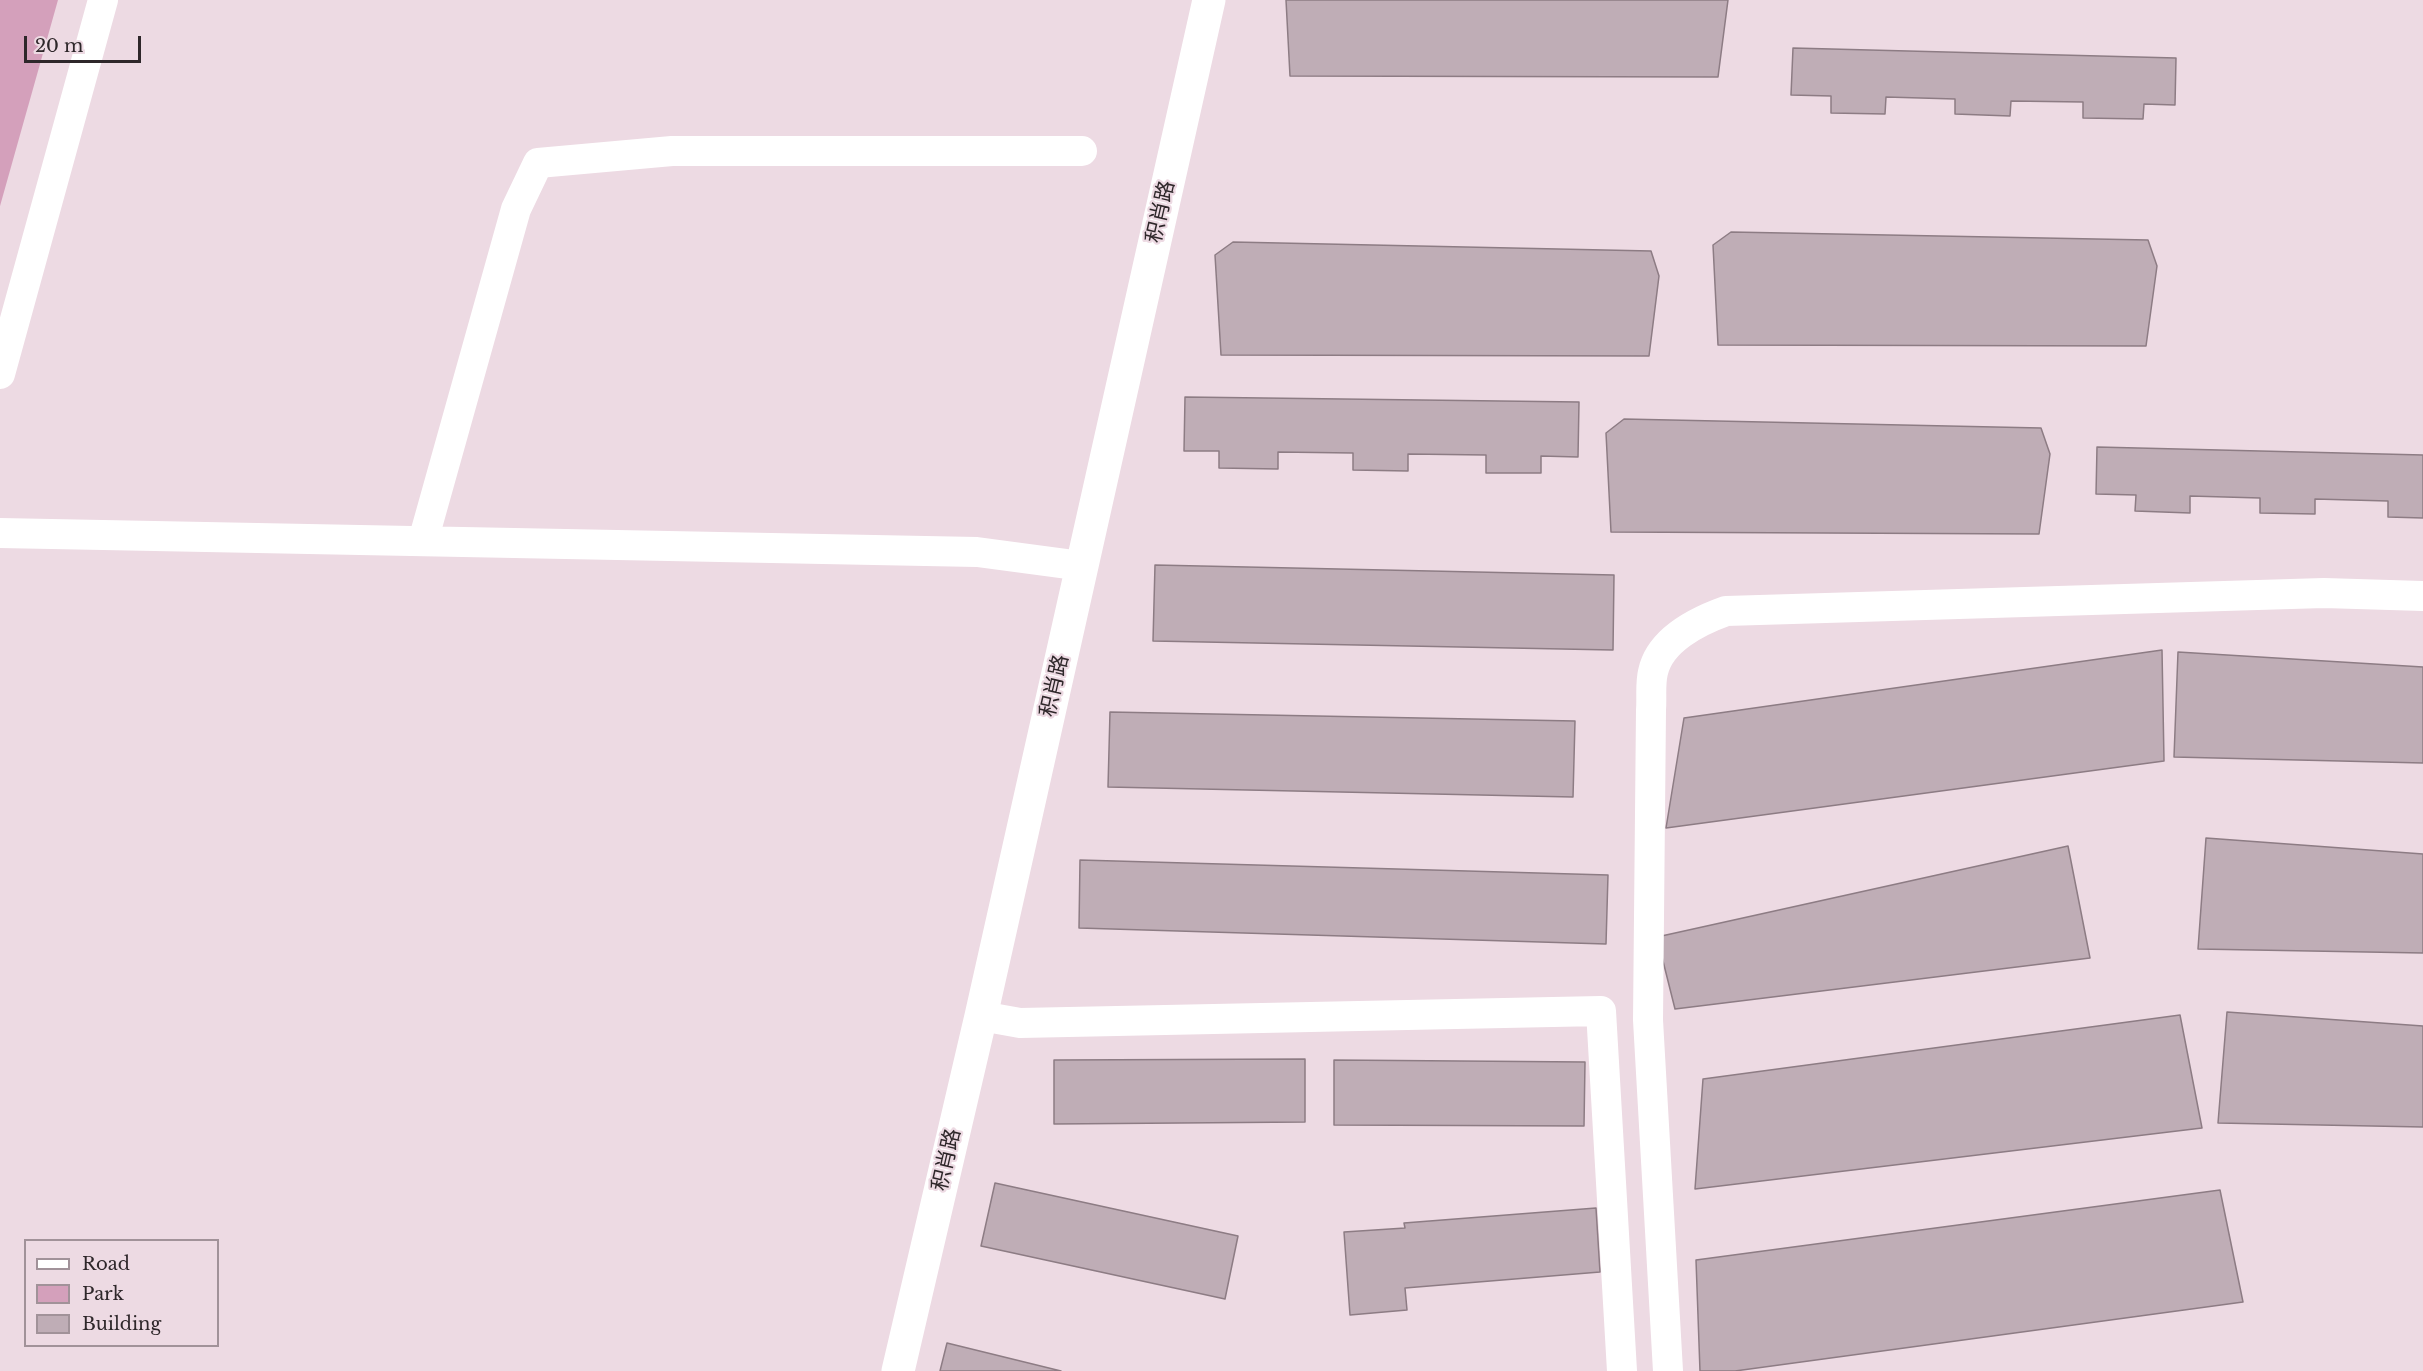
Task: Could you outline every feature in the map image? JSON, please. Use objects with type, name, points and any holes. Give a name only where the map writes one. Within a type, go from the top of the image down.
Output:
[{"type":"street","points":[[0,374],[103,0]]},
{"type":"street","name":"积肖路","points":[[898,1371],[981,1016],[1209,0]]},
{"type":"street","points":[[423,541],[516,209],[538,163],[672,151],[1082,151]]},
{"type":"street","points":[[0,533],[977,552],[1082,566]]},
{"type":"street","points":[[1668,1371],[1648,1020],[1652,681],[1653,672],[1663,650],[1702,619],[1726,611],[2324,593],[2423,596]]},
{"type":"street","points":[[981,1016],[1020,1023],[1601,1011],[1622,1371]]},
{"type":"green space","points":[[0,0],[58,0],[0,206]]},
{"type":"building","points":[[1286,0],[1728,0],[1718,77],[1290,76]]},
{"type":"building","points":[[1793,48],[2176,58],[2175,105],[2144,104],[2143,119],[2083,118],[2083,102],[2011,101],[2010,116],[1955,114],[1955,99],[1886,97],[1885,114],[1831,113],[1831,96],[1791,95]]},
{"type":"building","points":[[1731,232],[2148,240],[2157,266],[2146,346],[1718,345],[1713,245]]},
{"type":"building","points":[[1233,242],[1651,251],[1659,276],[1649,356],[1221,355],[1215,255]]},
{"type":"building","points":[[1185,397],[1579,402],[1578,457],[1541,456],[1541,473],[1486,473],[1486,455],[1408,454],[1408,471],[1353,470],[1353,453],[1278,452],[1278,469],[1219,468],[1219,451],[1184,451]]},
{"type":"building","points":[[1624,419],[2041,428],[2050,454],[2039,534],[1611,532],[1606,433]]},
{"type":"building","points":[[2097,447],[2423,455],[2423,518],[2388,517],[2388,501],[2315,499],[2315,514],[2260,513],[2260,498],[2190,496],[2190,513],[2135,511],[2136,495],[2096,494]]},
{"type":"building","points":[[1155,565],[1614,575],[1613,650],[1153,641]]},
{"type":"building","points":[[2162,650],[2164,761],[1666,828],[1684,718]]},
{"type":"building","points":[[2178,652],[2423,667],[2423,763],[2174,757]]},
{"type":"building","points":[[1110,712],[1575,721],[1573,797],[1108,787]]},
{"type":"building","points":[[2206,838],[2423,854],[2423,953],[2198,949]]},
{"type":"building","points":[[2068,846],[2090,958],[1675,1009],[1657,937]]},
{"type":"building","points":[[1080,860],[1608,875],[1606,944],[1079,928]]},
{"type":"building","points":[[2227,1012],[2423,1026],[2423,1127],[2218,1123]]},
{"type":"building","points":[[2180,1015],[2202,1128],[1695,1189],[1703,1079]]},
{"type":"building","points":[[1305,1059],[1305,1122],[1054,1124],[1054,1060]]},
{"type":"building","points":[[1334,1060],[1585,1062],[1584,1126],[1334,1125]]},
{"type":"building","points":[[995,1183],[1238,1236],[1225,1299],[981,1246]]},
{"type":"building","points":[[2220,1190],[2243,1302],[1735,1371],[1700,1371],[1696,1260]]},
{"type":"building","points":[[1596,1208],[1600,1272],[1405,1288],[1407,1310],[1350,1315],[1344,1232],[1405,1228],[1404,1223]]},
{"type":"building","points":[[947,1343],[1061,1371],[940,1371]]}]
